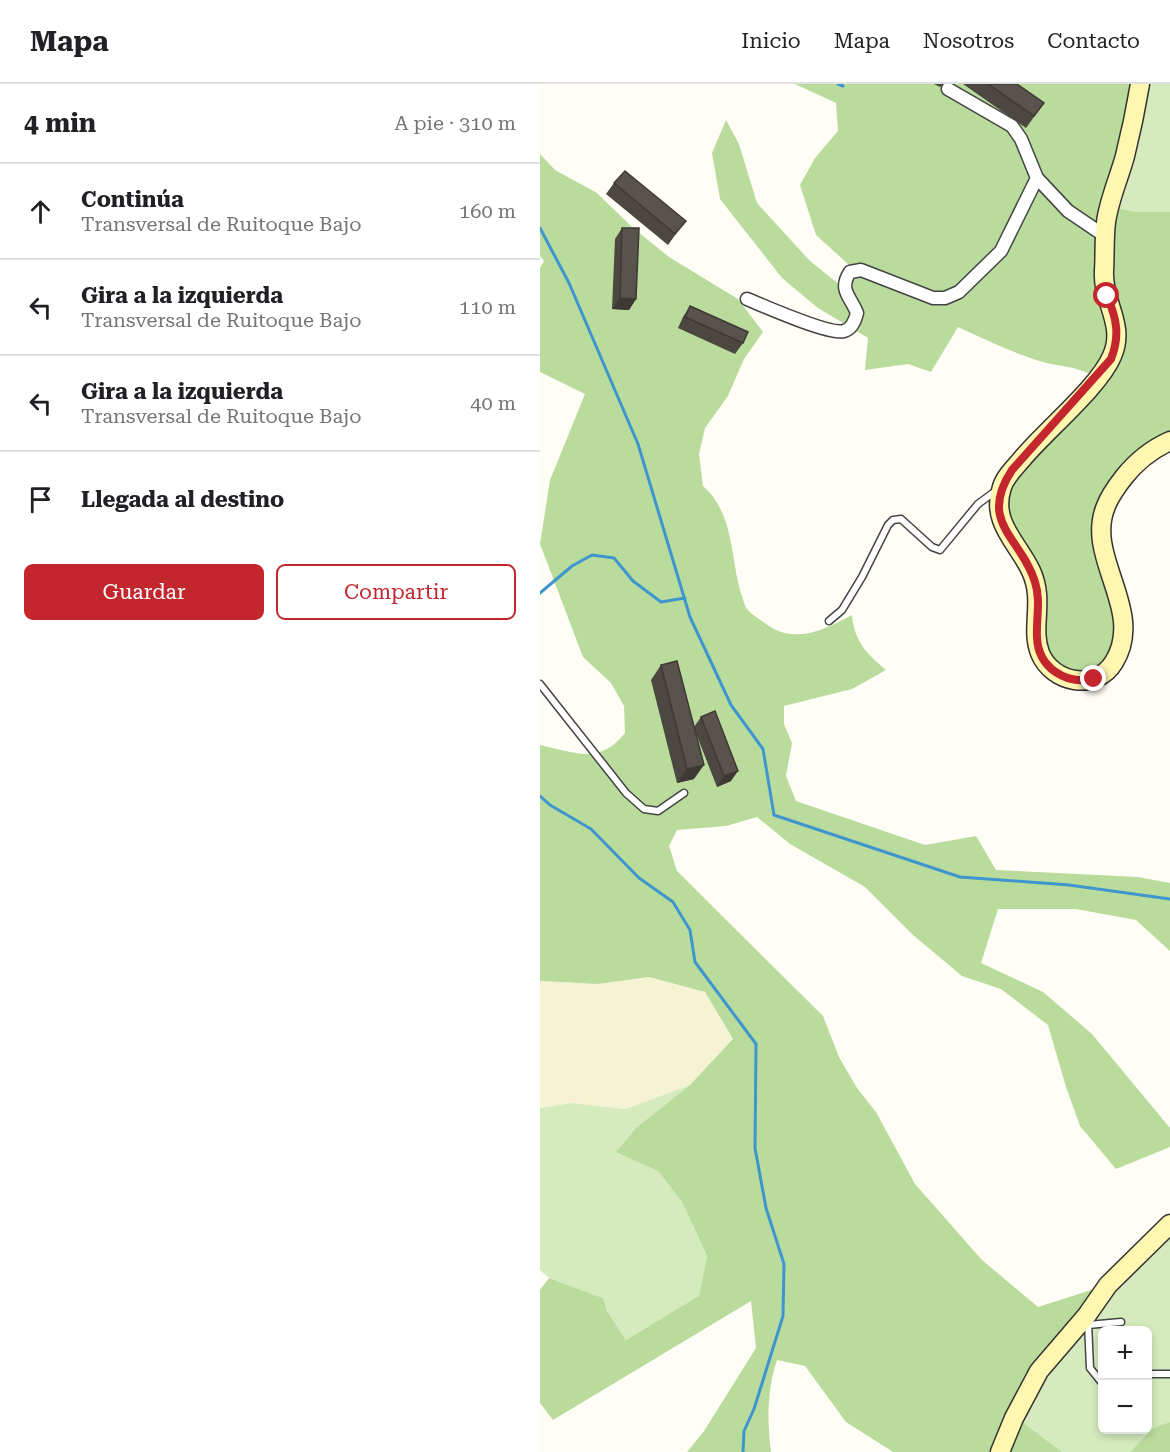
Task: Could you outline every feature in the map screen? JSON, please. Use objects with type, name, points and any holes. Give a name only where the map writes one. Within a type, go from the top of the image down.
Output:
[{"type":"street","points":[[1140,84],[1126,154],[1106,222],[1104,276],[1118,330],[1117,344],[1111,359],[1025,454],[1002,486],[1000,504],[1003,528],[1028,565],[1038,593],[1037,638],[1042,657],[1049,668],[1069,680],[1081,682],[1094,679],[1113,665],[1121,647],[1124,626],[1122,605],[1104,551],[1105,508],[1128,472],[1146,456],[1170,441]]},
{"type":"street","points":[[948,89],[1012,126],[1021,140],[1037,178],[1068,211],[1105,236]]},
{"type":"street","points":[[747,299],[829,330],[844,331],[854,324],[857,314],[843,290],[845,279],[850,272],[861,270],[933,298],[945,298],[958,292],[1001,251],[1037,178]]},
{"type":"street","points":[[1000,1452],[1014,1418],[1039,1371],[1087,1320],[1108,1285],[1170,1224]]},
{"type":"lane","points":[[829,621],[842,610],[893,520],[901,519],[932,547],[940,550],[978,504],[1002,486]]},
{"type":"lane","points":[[540,684],[626,793],[644,809],[658,812],[684,793]]},
{"type":"lane","points":[[1100,1380],[1090,1368],[1087,1320],[1121,1322]]},
{"type":"lane","points":[[1152,1374],[1170,1374]]},
{"type":"shaded area","points":[[649,977],[705,992],[733,1040],[690,1085],[626,1109],[571,1103],[540,1108],[540,981],[598,984]]},
{"type":"green space","points":[[795,84],[1142,84],[1112,207],[1136,212],[1170,212],[1170,441],[1107,507],[1122,652],[1084,681],[1044,657],[1041,608],[1011,537],[1005,485],[1098,378],[1081,370],[1026,356],[958,327],[931,372],[908,364],[865,370],[868,338],[818,308],[782,278],[720,199],[712,153],[726,120],[739,144],[757,203],[810,261],[840,285],[849,265],[816,235],[800,185],[815,158],[838,131],[836,103]]},
{"type":"green space","points":[[1142,84],[1170,84],[1170,212],[1136,212],[1112,207]]},
{"type":"green space","points":[[540,154],[555,170],[597,193],[632,227],[669,257],[738,299],[763,332],[744,359],[728,396],[705,428],[699,454],[703,486],[713,497],[726,522],[737,579],[745,604],[750,612],[766,624],[788,634],[820,630],[852,615],[859,640],[886,670],[852,689],[784,706],[784,724],[792,743],[786,776],[796,801],[925,845],[976,836],[996,870],[1138,877],[1170,883],[1170,951],[1136,920],[1076,909],[998,909],[981,963],[1043,992],[1092,1034],[1170,1128],[1170,1147],[1116,1169],[1080,1126],[1048,1025],[1001,989],[962,976],[913,935],[865,887],[790,844],[757,817],[726,826],[677,830],[669,846],[677,871],[823,1016],[839,1057],[857,1088],[876,1112],[915,1184],[982,1260],[1038,1307],[1110,1284],[1016,1417],[1062,1452],[893,1452],[846,1422],[805,1366],[777,1360],[771,1383],[769,1406],[771,1452],[687,1452],[704,1431],[756,1348],[751,1301],[553,1420],[540,1403],[540,1290],[549,1278],[603,1298],[607,1311],[626,1340],[699,1296],[707,1256],[682,1202],[658,1171],[616,1152],[637,1127],[690,1085],[733,1039],[705,992],[649,977],[598,984],[540,981],[540,745],[575,753],[596,753],[606,750],[625,733],[624,706],[611,683],[583,657],[540,544],[550,480],[585,394],[540,372],[540,268],[544,261],[540,256]]},
{"type":"green space","points":[[690,1085],[637,1127],[658,1171],[682,1202],[707,1256],[699,1297],[626,1340],[607,1311],[603,1298],[549,1278],[540,1270],[540,1108],[571,1103],[626,1109]]},
{"type":"green space","points":[[1170,1224],[1170,1422],[1152,1429],[1152,1326],[1098,1326],[1098,1434],[1147,1434],[1130,1452],[1062,1452],[1016,1417],[1028,1392]]},
{"type":"green space","points":[[1170,1422],[1170,1452],[1130,1452],[1147,1434],[1152,1434],[1153,1428]]},
{"type":"building","points":[[988,84],[1017,84],[1044,103],[1034,116]]},
{"type":"building","points":[[625,171],[686,221],[675,234],[614,183]]},
{"type":"building","points":[[622,228],[639,228],[636,299],[620,298]]},
{"type":"building","points":[[690,306],[748,332],[743,343],[685,317]]},
{"type":"building","points":[[677,661],[704,765],[687,769],[661,665]]},
{"type":"building","points":[[715,711],[738,771],[724,776],[701,717]]},
{"type":"waterway","points":[[838,84],[843,86]]},
{"type":"waterway","points":[[540,228],[569,283],[638,444],[690,617],[731,705],[763,749],[774,815],[960,877],[1069,885],[1170,899]]},
{"type":"waterway","points":[[540,593],[572,566],[592,555],[614,558],[633,581],[661,602],[685,598]]},
{"type":"waterway","points":[[540,796],[550,805],[591,829],[639,878],[673,902],[690,930],[695,962],[756,1044],[755,1148],[766,1208],[784,1264],[783,1316],[754,1409],[744,1431],[743,1452]]},
{"type":"route","points":[[1094,679],[1081,682],[1069,680],[1049,668],[1042,657],[1037,638],[1039,609],[1034,577],[1003,528],[1000,504],[1002,486],[1012,470],[1096,379],[1111,359],[1117,344],[1118,330],[1107,296]]}]
